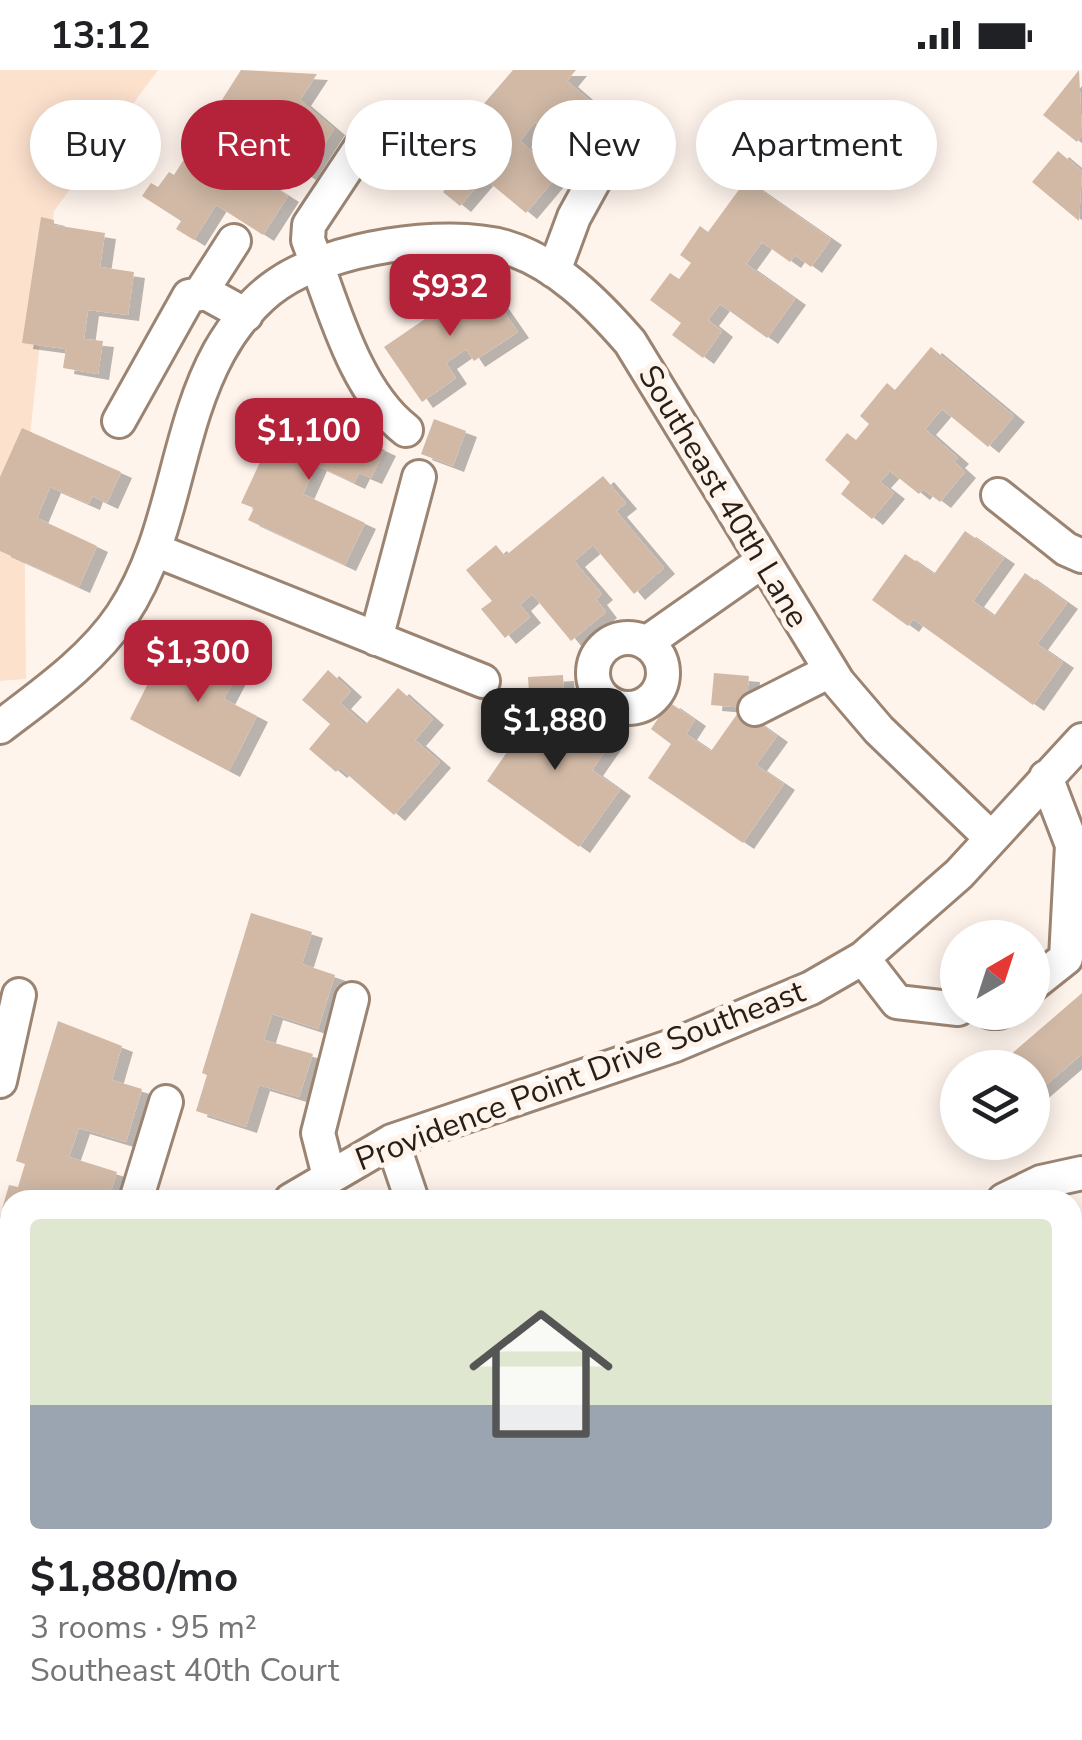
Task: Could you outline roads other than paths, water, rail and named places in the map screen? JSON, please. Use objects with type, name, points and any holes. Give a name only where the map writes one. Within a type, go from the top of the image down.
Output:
[{"type":"street","points":[[345,171],[309,226],[318,264],[356,368],[374,399],[406,430]]},
{"type":"street","points":[[554,272],[574,216],[589,190]]},
{"type":"street","name":"Southeast 40th Lane","points":[[0,727],[94,649],[122,616],[155,550],[205,384],[219,352],[246,315],[277,285],[318,264],[408,243],[458,241],[504,247],[554,272],[600,308],[651,370],[830,671],[879,730],[991,838]]},
{"type":"street","points":[[200,294],[234,242]]},
{"type":"street","points":[[119,421],[189,296],[200,294],[227,301],[246,315]]},
{"type":"street","points":[[376,639],[418,478]]},
{"type":"street","points":[[998,494],[1066,549],[1082,556]]},
{"type":"street","points":[[155,550],[483,682]]},
{"type":"street","points":[[646,643],[763,561]]},
{"type":"street","points":[[755,709],[830,671]]},
{"type":"street","name":"Providence Point Drive Southeast","points":[[307,1190],[392,1141],[675,1045],[811,988],[864,958],[959,874],[1082,740]]},
{"type":"street","points":[[1046,777],[1072,845],[1066,958],[1050,971]]},
{"type":"street","points":[[864,958],[897,1002],[940,1007]]},
{"type":"street","points":[[0,1081],[19,995]]},
{"type":"street","points":[[329,1176],[318,1134],[352,999]]},
{"type":"street","points":[[139,1190],[166,1102]]},
{"type":"street","points":[[392,1141],[409,1190]]},
{"type":"street","points":[[1025,1190],[1082,1173]]}]
